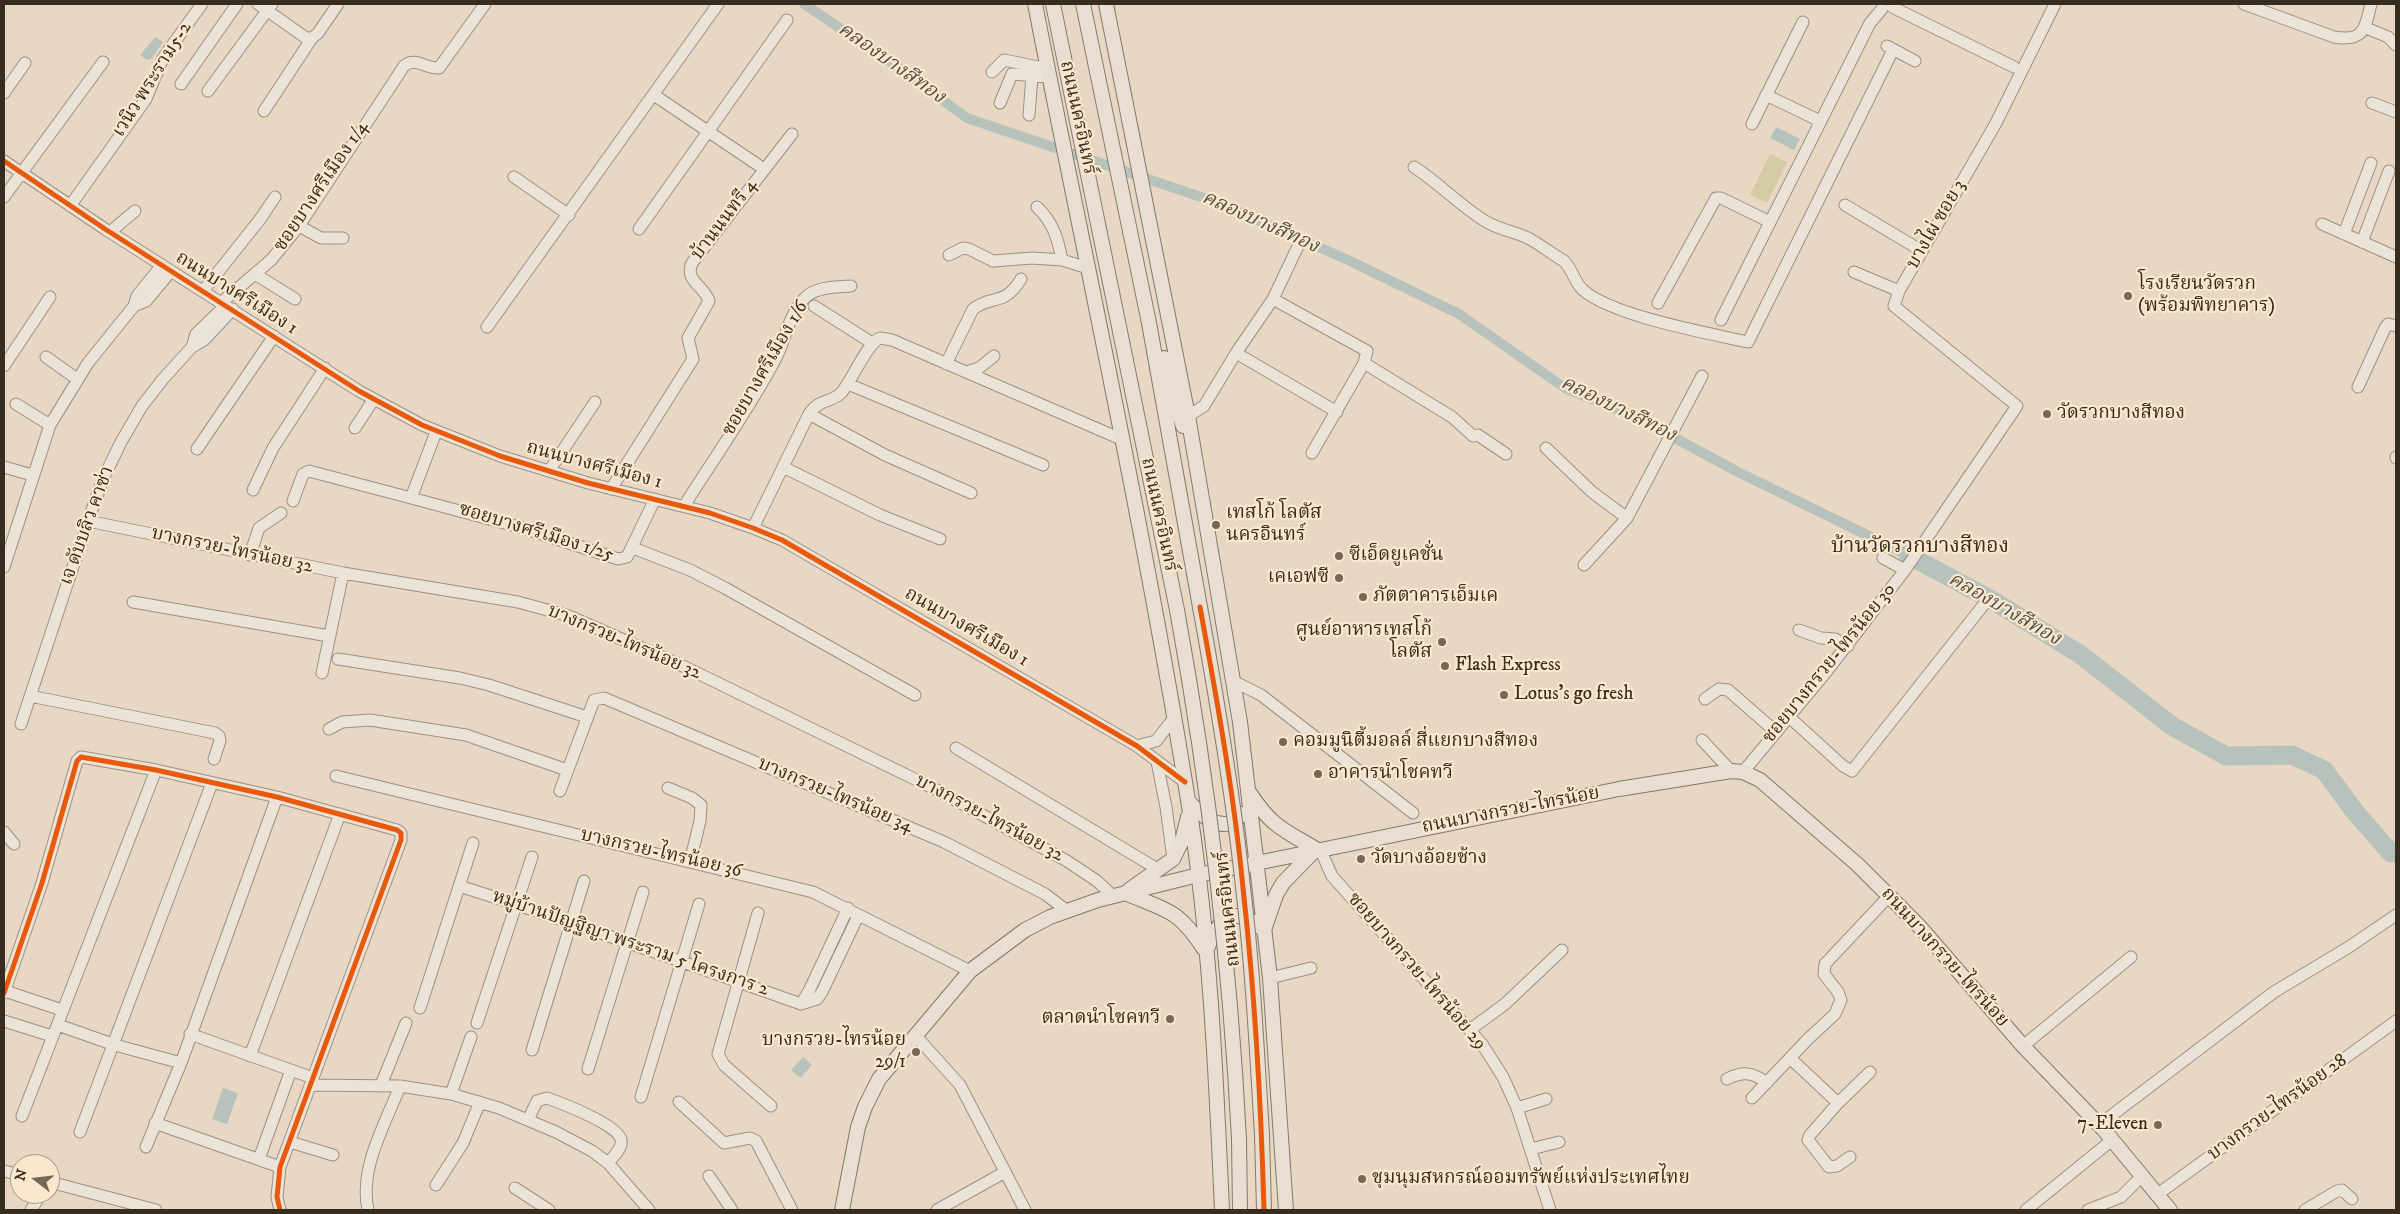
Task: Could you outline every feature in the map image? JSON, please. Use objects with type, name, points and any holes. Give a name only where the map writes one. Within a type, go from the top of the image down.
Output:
[{"type":"main road","name":"ถนนนครอินทร์","points":[[1035,4],[1121,439],[1189,807],[1206,952],[1222,1210]]},
{"type":"main road","name":"ถนนนครอินทร์","points":[[1053,4],[1081,132],[1177,610],[1211,814],[1230,998],[1239,1139],[1240,1210]]},
{"type":"main road","name":"ถนนนครอินทร์","points":[[1082,4],[1149,323],[1225,753],[1243,886],[1255,1017],[1264,1210]]},
{"type":"main road","name":"ถนนนครอินทร์","points":[[1106,4],[1188,416],[1233,681],[1270,978],[1286,1210]]},
{"type":"main road","points":[[1149,323],[1159,341],[1174,400],[1196,462]]},
{"type":"main road","name":"ถนนบางกรวย-ไทรน้อย","points":[[842,1210],[858,1127],[879,1078],[970,972],[1025,930],[1066,910],[1198,875],[1256,862],[1619,789],[1737,772],[1760,780],[1890,895],[2023,1046],[2112,1140],[2143,1175],[2170,1210]]},
{"type":"main road","points":[[1119,895],[1173,859],[1182,841],[1189,807],[1216,825],[1227,825],[1235,822],[1242,813],[1247,789]]},
{"type":"main road","points":[[1206,952],[1216,926],[1231,916],[1249,918],[1264,930],[1276,895],[1283,883],[1318,849],[1278,828],[1261,811],[1247,789]]},
{"type":"main road","points":[[1119,895],[1169,910],[1179,917],[1206,952]]},
{"type":"street","name":"เวนิว พระราม5-2","points":[[70,206],[146,99],[163,58],[202,4]]},
{"type":"street","points":[[181,84],[237,4]]},
{"type":"street","points":[[264,111],[312,38],[318,33],[338,4]]},
{"type":"street","name":"ซอยบางศรีเมือง 1/4","points":[[227,305],[300,226],[378,102],[410,61],[415,61],[432,68],[439,68],[485,4]]},
{"type":"street","points":[[487,327],[569,215],[718,4]]},
{"type":"street","name":"บางไผ่ ซอย 3","points":[[2017,406],[1894,306],[1899,291],[1996,123],[2055,4]]},
{"type":"street","points":[[2244,4],[2334,37],[2349,40],[2358,36],[2366,28],[2371,4]]},
{"type":"street","points":[[208,92],[266,6],[306,38],[312,38]]},
{"type":"street","points":[[1721,320],[1870,23],[1887,6],[2014,67]]},
{"type":"street","points":[[639,229],[710,132],[786,20]]},
{"type":"street","points":[[1752,124],[1803,22]]},
{"type":"street","points":[[2366,28],[2388,38],[2396,45]]},
{"type":"street","points":[[1414,167],[1436,181],[1462,206],[1485,222],[1503,231],[1527,238],[1564,261],[1570,266],[1577,283],[1585,291],[1605,302],[1657,322],[1748,342],[1890,48],[1915,61]]},
{"type":"street","points":[[992,72],[1004,60],[1048,73]]},
{"type":"street","points":[[4,197],[103,62]]},
{"type":"street","points":[[4,93],[25,63]]},
{"type":"street","points":[[1000,103],[1012,74],[1032,76],[1048,73]]},
{"type":"street","points":[[1029,116],[1032,76]]},
{"type":"street","points":[[654,95],[764,169]]},
{"type":"street","points":[[1766,95],[1820,121]]},
{"type":"street","points":[[2372,103],[2396,112]]},
{"type":"street","name":"บ้านนนทรี 4","points":[[611,489],[693,359],[688,338],[709,301],[691,279],[690,268],[692,262],[792,134]]},
{"type":"street","name":"ถนนบางศรีเมือง 1","points":[[4,161],[110,232],[374,399],[436,432],[549,471],[611,489],[684,506],[754,528],[803,551],[1137,746],[1185,782]]},
{"type":"street","points":[[2344,234],[2371,163]]},
{"type":"street","points":[[2362,242],[2389,170]]},
{"type":"street","points":[[514,177],[569,215]]},
{"type":"street","points":[[203,291],[261,218],[274,197]]},
{"type":"street","points":[[1658,303],[1716,198],[1721,198],[1770,222]]},
{"type":"street","points":[[1845,205],[1922,251]]},
{"type":"street","points":[[1037,207],[1047,216],[1053,226],[1062,260]]},
{"type":"street","points":[[110,232],[135,211]]},
{"type":"street","points":[[2322,224],[2396,257]]},
{"type":"street","points":[[300,226],[321,238],[343,238]]},
{"type":"street","points":[[1188,416],[1204,406],[1236,353],[1273,299],[1299,244]]},
{"type":"street","points":[[949,255],[963,248],[993,260],[1032,258],[1062,260],[1088,268]]},
{"type":"street","points":[[4,567],[50,425],[78,379],[134,306],[146,301],[166,268]]},
{"type":"street","points":[[1854,272],[1899,291]]},
{"type":"street","points":[[255,274],[295,299]]},
{"type":"street","points":[[946,364],[973,309],[980,304],[1007,296],[1021,279]]},
{"type":"street","name":"ซอยบางศรีเมือง 1/6","points":[[684,506],[774,361],[792,318],[802,301],[817,291],[851,286]]},
{"type":"street","points":[[4,366],[50,297]]},
{"type":"street","points":[[1273,299],[1365,348],[1368,354],[1337,412],[1312,452]]},
{"type":"street","name":"เจ ดับบลิว คาซ่า","points":[[21,724],[103,479],[142,406],[192,347],[204,340],[227,305]]},
{"type":"street","points":[[814,306],[874,342],[892,340],[1121,439]]},
{"type":"street","points":[[2358,387],[2385,328],[2388,324],[2396,326]]},
{"type":"street","points":[[197,449],[274,336]]},
{"type":"street","points":[[754,528],[809,414],[819,402],[840,394],[874,342]]},
{"type":"street","points":[[1236,353],[1337,412]]},
{"type":"street","points":[[966,372],[979,368],[994,356]]},
{"type":"street","points":[[46,357],[78,379]]},
{"type":"street","points":[[1364,363],[1452,418],[1472,436],[1478,436],[1506,454]]},
{"type":"street","points":[[253,490],[273,448],[325,368]]},
{"type":"street","points":[[1584,565],[1627,518],[1671,431],[1702,376]]},
{"type":"street","points":[[848,384],[1043,465]]},
{"type":"street","points":[[354,428],[374,399]]},
{"type":"street","points":[[549,471],[595,402]]},
{"type":"street","points":[[16,404],[50,425]]},
{"type":"street","name":"ซอยบางกรวย-ไทรน้อย 30","points":[[1737,772],[1776,732],[1848,646],[1918,551],[2017,406]]},
{"type":"street","points":[[809,414],[885,455],[971,493]]},
{"type":"street","points":[[293,501],[303,474],[309,472],[411,498],[436,432]]},
{"type":"street","points":[[1546,448],[1592,492],[1627,518]]},
{"type":"street","points":[[4,467],[32,476]]},
{"type":"street","points":[[783,468],[880,515],[940,539]]},
{"type":"street","name":"ซอยบางศรีเมือง 1/25","points":[[411,498],[506,523],[613,558],[624,559],[633,548],[655,499]]},
{"type":"street","points":[[250,555],[259,528],[281,513]]},
{"type":"street","name":"บางกรวย-ไทรน้อย 32","points":[[88,521],[343,573],[534,606],[600,629],[685,667],[933,788],[1067,861],[1119,895]]},
{"type":"street","points":[[633,548],[690,570],[725,588],[915,695]]},
{"type":"street","points":[[1883,558],[1906,568]]},
{"type":"street","points":[[322,673],[343,573]]},
{"type":"street","points":[[133,602],[329,636]]},
{"type":"street","points":[[1788,716],[1843,766],[1852,771],[1985,603]]},
{"type":"street","points":[[1799,630],[1821,638],[1835,639],[1848,646]]},
{"type":"street","points":[[338,660],[460,678],[498,688],[587,717],[560,791]]},
{"type":"street","points":[[1233,681],[1261,695],[1413,813]]},
{"type":"street","points":[[1705,699],[1719,688],[1728,690],[1776,732]]},
{"type":"street","points":[[30,696],[215,734],[219,736],[220,741],[214,760]]},
{"type":"street","name":"บางกรวย-ไทรน้อย 34","points":[[587,717],[597,698],[604,698],[944,842],[1046,894],[1066,910]]},
{"type":"street","points":[[1137,746],[1156,741],[1174,718]]},
{"type":"street","points":[[329,729],[353,720],[370,720],[466,735],[567,770]]},
{"type":"street","points":[[1702,740],[1737,772]]},
{"type":"street","points":[[956,748],[1159,870]]},
{"type":"street","points":[[62,1010],[4,992],[42,884],[77,762],[81,757],[91,757],[156,770],[278,797],[397,830],[401,833],[402,840],[280,1167],[277,1197],[280,1210]]},
{"type":"street","points":[[1157,762],[1166,807],[1173,859]]},
{"type":"street","points":[[22,1116],[156,770]]},
{"type":"street","name":"บางกรวย-ไทรน้อย 36","points":[[336,776],[806,890],[826,897],[848,908],[858,916],[970,972]]},
{"type":"street","points":[[80,1132],[115,1045],[212,783]]},
{"type":"street","points":[[668,788],[692,798],[701,805],[700,821],[690,862]]},
{"type":"street","points":[[146,1147],[181,1063],[278,797]]},
{"type":"street","points":[[250,1056],[340,814]]},
{"type":"street","points":[[4,832],[14,844]]},
{"type":"street","points":[[420,1008],[473,843]]},
{"type":"street","name":"ซอยบางกรวย-ไทรน้อย 29","points":[[1318,849],[1332,876],[1471,1029],[1502,1077],[1518,1108],[1550,1210]]},
{"type":"street","points":[[477,1023],[532,857]]},
{"type":"street","points":[[532,1050],[584,881]]},
{"type":"street","name":"หมู่บ้านปัญฐิญา พระราม 5 โครงการ 2","points":[[459,886],[572,921],[682,963],[801,1004]]},
{"type":"street","points":[[588,1069],[642,892]]},
{"type":"street","points":[[1752,1098],[1840,1007],[1841,1000],[1838,992],[1824,974],[1825,964],[1890,895]]},
{"type":"street","points":[[641,1097],[699,904]]},
{"type":"street","points":[[801,1004],[806,998],[848,908]]},
{"type":"street","points":[[758,913],[718,1049],[719,1059],[771,1106]]},
{"type":"street","points":[[2098,1125],[2274,992],[2349,947],[2396,915]]},
{"type":"street","points":[[801,1004],[817,999],[822,992],[858,916]]},
{"type":"street","points":[[1471,1029],[1505,1004],[1562,950]]},
{"type":"street","points":[[2023,1046],[2131,957]]},
{"type":"street","points":[[1270,978],[1311,968]]},
{"type":"street","points":[[4,1021],[52,1036]]},
{"type":"street","name":"บางกรวย-ไทรน้อย 28","points":[[2158,1194],[2396,1021]]},
{"type":"street","points":[[382,1085],[406,1023]]},
{"type":"street","points":[[58,1025],[115,1045],[181,1063]]},
{"type":"street","points":[[190,1034],[291,1070],[312,1081],[400,1086],[452,1094],[528,1120],[575,1140],[608,1163],[650,1210]]},
{"type":"street","points":[[915,1034],[960,1085],[1025,1210]]},
{"type":"street","points":[[452,1094],[471,1037]]},
{"type":"street","points":[[1790,1058],[1838,1102]]},
{"type":"street","points":[[259,1159],[291,1070]]},
{"type":"street","points":[[1727,1079],[1741,1072],[1749,1073],[1767,1083]]},
{"type":"street","points":[[1850,1157],[1837,1166],[1829,1167],[1808,1140],[1810,1135],[1838,1102],[1870,1072]]},
{"type":"street","points":[[364,1209],[365,1180],[369,1164],[400,1086]]},
{"type":"street","points":[[528,1120],[536,1101],[547,1098],[606,1125],[620,1135],[622,1141],[620,1147],[608,1163]]},
{"type":"street","points":[[1518,1108],[1546,1099]]},
{"type":"street","points":[[436,1185],[463,1143],[480,1102]]},
{"type":"street","points":[[679,1102],[724,1143],[750,1138],[756,1141],[792,1210]]},
{"type":"street","points":[[155,1124],[280,1167]]},
{"type":"street","points":[[2026,1210],[2112,1140]]},
{"type":"street","points":[[290,1142],[333,1155]]},
{"type":"street","points":[[1531,1149],[1559,1142]]},
{"type":"street","points":[[937,1210],[1006,1172]]},
{"type":"street","points":[[2088,1210],[2121,1197],[2143,1175]]},
{"type":"street","points":[[709,1176],[732,1210]]},
{"type":"street","points":[[60,1185],[156,1210]]},
{"type":"street","points":[[515,1188],[549,1210]]},
{"type":"street","points":[[2305,1210],[2336,1191],[2342,1190],[2352,1199]]},
{"type":"shaded area","points":[[155,37],[163,42],[152,58],[147,60],[140,55]]},
{"type":"shaded area","points":[[1776,127],[1800,139],[1794,150],[1770,138]]},
{"type":"shaded area","points":[[1770,154],[1787,162],[1767,203],[1750,195]]},
{"type":"shaded area","points":[[803,1057],[812,1065],[800,1078],[791,1070]]},
{"type":"shaded area","points":[[223,1088],[238,1093],[227,1124],[212,1119]]},
{"type":"waterway","name":"คลองบางสีทอง","points":[[804,4],[885,58],[967,118],[1219,203],[1348,260],[1459,314],[1565,388],[1636,417],[1738,472],[1908,555]]},
{"type":"waterway","name":"คลองบางสีทอง","points":[[1908,555],[1992,600],[2081,655],[2172,726],[2226,756],[2292,755],[2324,770],[2355,812],[2391,853],[2396,853]]},
{"type":"cycle path","points":[[4,161],[105,229],[359,391],[422,425],[500,456],[588,483],[710,513],[782,540],[1137,746],[1185,782]]},
{"type":"cycle path","points":[[1200,607],[1235,818],[1247,928],[1259,1089],[1264,1210]]},
{"type":"cycle path","points":[[4,993],[42,883],[77,761],[81,757],[156,770],[277,797],[397,830],[401,833],[401,840],[280,1167],[277,1197],[280,1210]]},
{"type":"place","name":"โรงเรียนวัดรวก (พร้อมพิทยาคาร)","points":[[2128,296]]},
{"type":"place","name":"วัดรวกบางสีทอง","points":[[2047,414]]},
{"type":"place","name":"เทสโก้ โลตัส นครอินทร์","points":[[1216,525]]},
{"type":"place","name":"ซีเอ็ดยูเคชั่น","points":[[1339,556]]},
{"type":"place","name":"เคเอฟซี","points":[[1339,578]]},
{"type":"place","name":"ภัตตาคารเอ็มเค","points":[[1363,597]]},
{"type":"place","name":"ศูนย์อาหารเทสโก้ โลตัส","points":[[1442,642]]},
{"type":"place","name":"Flash Express","points":[[1445,666]]},
{"type":"place","name":"Lotus's go fresh","points":[[1504,695]]},
{"type":"place","name":"คอมมูนิตี้มอลล์ สี่แยกบางสีทอง","points":[[1283,742]]},
{"type":"place","name":"อาคารนำโชคทวี","points":[[1318,774]]},
{"type":"place","name":"วัดบางอ้อยช้าง","points":[[1361,859]]},
{"type":"place","name":"ตลาดนำโชคทวี","points":[[1170,1019]]},
{"type":"place","name":"บางกรวย-ไทรน้อย 29/1","points":[[916,1052]]},
{"type":"place","name":"7-Eleven","points":[[2158,1125]]},
{"type":"place","name":"ชุมนุมสหกรณ์ออมทรัพย์แห่งประเทศไทย","points":[[1362,1179]]},
{"type":"district","name":"บ้านวัดรวกบางสีทอง","points":[[1920,548]]}]
